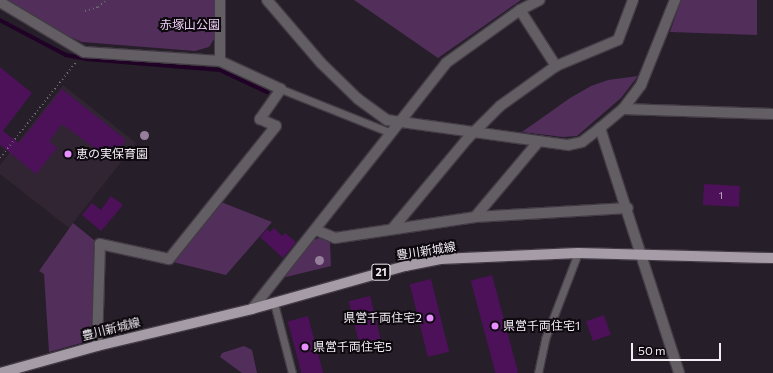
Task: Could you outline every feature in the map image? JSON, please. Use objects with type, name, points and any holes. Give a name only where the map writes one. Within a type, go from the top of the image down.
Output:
[{"type":"main road","name":"豊川新城線","points":[[0,373],[97,346],[252,309],[405,266],[440,259],[578,253],[773,258]]},
{"type":"street","points":[[220,0],[220,61]]},
{"type":"street","points":[[267,0],[321,63],[358,99],[387,120],[568,145],[582,142],[623,109],[648,73],[675,0]]},
{"type":"street","points":[[252,309],[316,230],[391,133],[401,123],[422,91],[446,63],[520,10],[540,0]]},
{"type":"street","points":[[393,228],[500,106],[556,66],[618,40],[633,0]]},
{"type":"street","points":[[0,2],[84,52],[220,61],[281,89],[260,119],[276,126],[169,259],[100,244],[97,346]]},
{"type":"street","points":[[520,10],[556,66]]},
{"type":"street","points":[[623,109],[773,114]]},
{"type":"street","points":[[600,128],[628,208],[639,255],[678,373]]},
{"type":"street","points":[[475,217],[539,142]]},
{"type":"street","points":[[316,230],[335,238],[393,228],[475,217],[628,208]]},
{"type":"lane","points":[[281,89],[391,133]]},
{"type":"lane","points":[[538,373],[545,339],[578,253]]},
{"type":"lane","points":[[274,303],[292,373]]},
{"type":"path","points":[[85,11],[98,7],[107,0]]},
{"type":"path","points":[[0,158],[84,52]]},
{"type":"shaded area","name":"恵の実保育園","points":[[63,85],[136,143],[69,228],[0,174],[0,165]]},
{"type":"green space","name":"赤塚山公園","points":[[8,0],[215,0],[216,36],[209,47],[195,51],[82,42],[66,35]]},
{"type":"green space","points":[[354,0],[521,0],[438,58]]},
{"type":"green space","points":[[681,0],[757,0],[757,35],[670,32]]},
{"type":"green space","points":[[638,76],[621,98],[577,136],[563,137],[522,132],[570,98],[591,86],[608,80]]},
{"type":"green space","points":[[221,202],[272,222],[226,275],[173,262]]},
{"type":"green space","points":[[73,223],[94,240],[92,340],[49,352],[44,274],[39,271]]},
{"type":"green space","points":[[320,238],[330,243],[331,266],[282,278],[313,240]]},
{"type":"green space","points":[[244,346],[252,350],[257,373],[242,373],[220,357],[222,353]]},
{"type":"building","points":[[0,67],[32,93],[3,131],[19,143],[62,89],[126,140],[116,154],[113,152],[108,158],[62,124],[49,141],[57,148],[36,174],[0,145]]},
{"type":"building","points":[[704,184],[740,186],[739,207],[703,205]]},
{"type":"building","points":[[111,196],[123,205],[101,231],[82,215],[92,203],[101,210]]},
{"type":"building","points":[[274,228],[282,236],[285,233],[296,242],[283,258],[260,237],[267,229],[270,232]]},
{"type":"building","name":"県営千両住宅1","points":[[492,275],[518,373],[495,373],[471,281]]},
{"type":"building","name":"県営千両住宅2","points":[[431,279],[449,352],[428,357],[410,284]]},
{"type":"building","points":[[370,296],[382,345],[361,350],[349,301]]},
{"type":"building","points":[[604,315],[611,335],[593,341],[586,321]]},
{"type":"building","name":"県営千両住宅5","points":[[308,316],[323,373],[302,373],[288,321]]},
{"type":"waterway","points":[[0,20],[66,55],[86,59],[220,70],[267,92]]},
{"type":"place","name":"恵の実保育園","points":[[68,154]]},
{"type":"place","name":"県営千両住宅2","points":[[430,318]]},
{"type":"place","name":"県営千両住宅1","points":[[495,326]]},
{"type":"place","name":"県営千両住宅5","points":[[305,347]]}]
